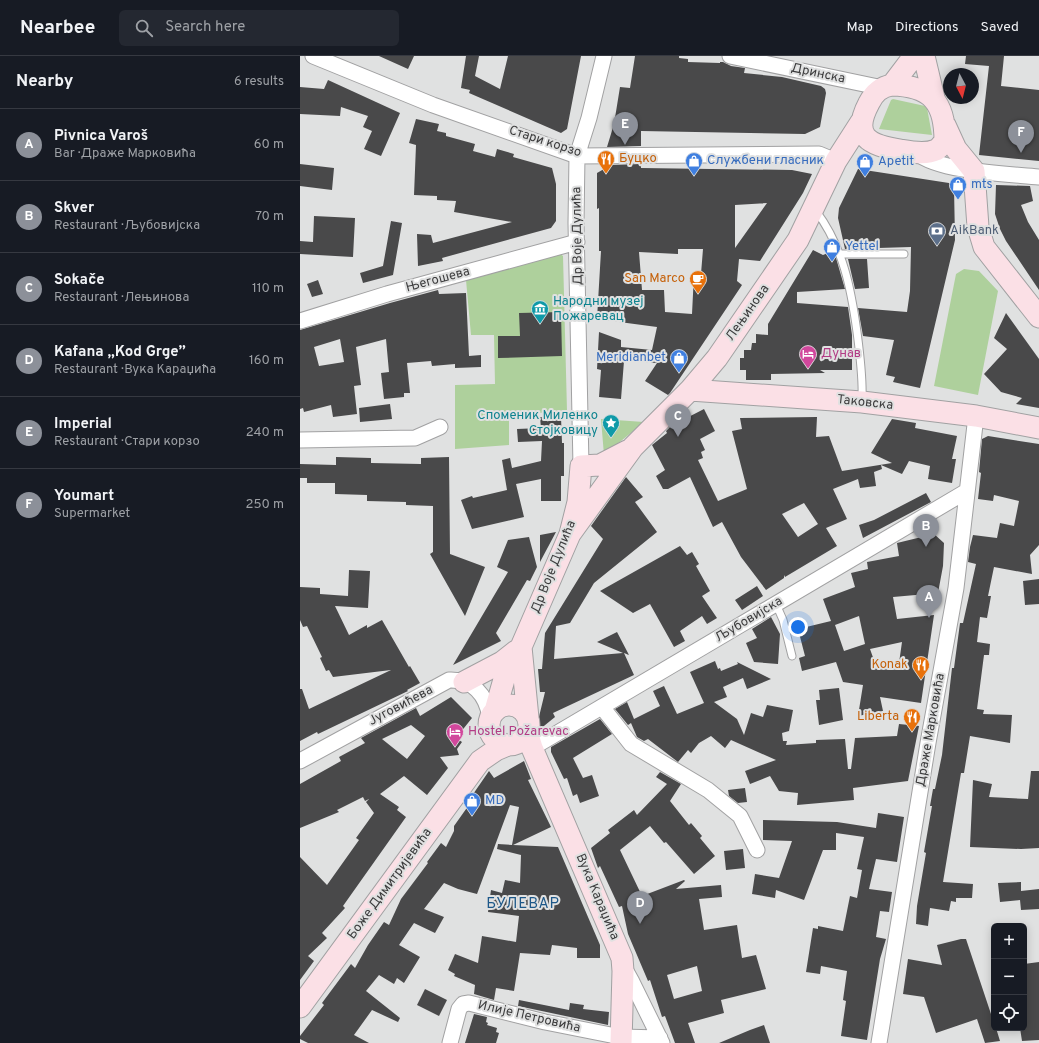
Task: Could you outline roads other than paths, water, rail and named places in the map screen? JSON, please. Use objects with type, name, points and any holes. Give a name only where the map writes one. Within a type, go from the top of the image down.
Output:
[{"type":"main road","points":[[914,56],[887,86],[874,94],[861,122],[866,138],[871,143],[880,147],[917,153],[937,150],[945,141],[941,110],[934,98],[924,56]]},
{"type":"main road","points":[[887,86],[904,85],[927,92],[934,98]]},
{"type":"main road","name":"Лењинова","points":[[570,534],[633,447],[690,390],[717,358],[798,240],[836,161],[861,122]]},
{"type":"main road","points":[[944,124],[956,149],[974,171],[980,237],[984,247],[1039,317]]},
{"type":"main road","points":[[836,161],[849,155],[880,147]]},
{"type":"main road","name":"Таковска","points":[[690,390],[862,402],[976,416],[1039,428]]},
{"type":"main road","name":"Лењинова","points":[[581,466],[593,466],[607,463],[633,447]]},
{"type":"main road","name":"Др Воје Дулића","points":[[492,720],[505,676],[521,647],[570,534],[578,502],[581,466]]},
{"type":"main road","points":[[464,682],[502,662],[521,647]]},
{"type":"main road","name":"Др Воје Дулића","points":[[521,647],[522,737]]},
{"type":"main road","points":[[504,705],[516,706],[525,713],[522,737],[497,741],[492,720],[504,705]]},
{"type":"main road","name":"Боже Димитријевића","points":[[480,761],[492,720]]},
{"type":"main road","name":"Боже Димитријевића","points":[[300,1007],[480,761],[496,750],[522,737]]},
{"type":"main road","name":"Вука Караџића","points":[[522,737],[622,958],[623,971]]},
{"type":"main road","points":[[621,1040],[623,971]]},
{"type":"street","name":"Стари корзо","points":[[314,56],[434,105],[577,156],[819,154],[836,161]]},
{"type":"street","name":"Др Воје Дулића","points":[[581,466],[577,156],[589,118],[604,56]]},
{"type":"street","name":"Дринска","points":[[730,56],[759,59],[887,86]]},
{"type":"street","points":[[917,153],[928,160],[974,171],[1039,177]]},
{"type":"street","name":"Његошева","points":[[300,321],[387,294],[577,242]]},
{"type":"street","name":"Драже Марковића","points":[[879,1043],[928,743],[956,588],[976,416]]},
{"type":"street","points":[[300,440],[415,438],[440,427]]},
{"type":"street","name":"Љубовијска","points":[[522,737],[602,707],[967,491]]},
{"type":"street","name":"Југовићева","points":[[300,761],[449,680],[464,682]]},
{"type":"street","points":[[464,682],[476,689],[485,698],[492,720]]},
{"type":"street","points":[[602,707],[631,744],[708,790],[740,816],[758,850]]},
{"type":"street","name":"Вука Караџића","points":[[623,971],[627,973],[632,982],[661,1040]]},
{"type":"street","name":"Илије Петровића","points":[[450,1043],[460,1009],[464,1004],[469,1003],[621,1040],[661,1040]]},
{"type":"lane","points":[[814,209],[827,226],[841,254],[848,277],[863,376],[862,402]]},
{"type":"lane","points":[[841,254],[904,254]]},
{"type":"lane","points":[[776,604],[784,620],[792,656]]},
{"type":"place","name":"Imperial","points":[[625,145]]},
{"type":"place","name":"Youmart","points":[[1021,153]]},
{"type":"place","name":"Буцко","points":[[606,174]]},
{"type":"place","name":"Службени гласник","points":[[694,176]]},
{"type":"place","name":"Apetit","points":[[865,177]]},
{"type":"place","name":"mts","points":[[958,200]]},
{"type":"place","name":"AikBank","points":[[937,246]]},
{"type":"place","name":"Yettel","points":[[832,262]]},
{"type":"place","name":"San Marco","points":[[698,294]]},
{"type":"place","name":"Народни музеј Пожаревац","points":[[540,324]]},
{"type":"place","name":"Дунав","points":[[808,369]]},
{"type":"place","name":"Meridianbet","points":[[679,373]]},
{"type":"place","name":"Sokače","points":[[678,437]]},
{"type":"place","name":"Споменик Миленко Стојковицу","points":[[611,438]]},
{"type":"place","name":"Skver","points":[[926,547]]},
{"type":"place","name":"Pivnica Varoš","points":[[929,618]]},
{"type":"place","name":"Konak","points":[[921,680]]},
{"type":"place","name":"Liberta","points":[[912,732]]},
{"type":"place","name":"Hostel Požarevac","points":[[455,747]]},
{"type":"place","name":"MD","points":[[472,816]]},
{"type":"place","name":"Kafana „Kod Grge”","points":[[640,924]]},
{"type":"district","name":"БУЛЕВАР","points":[[523,904]]}]
